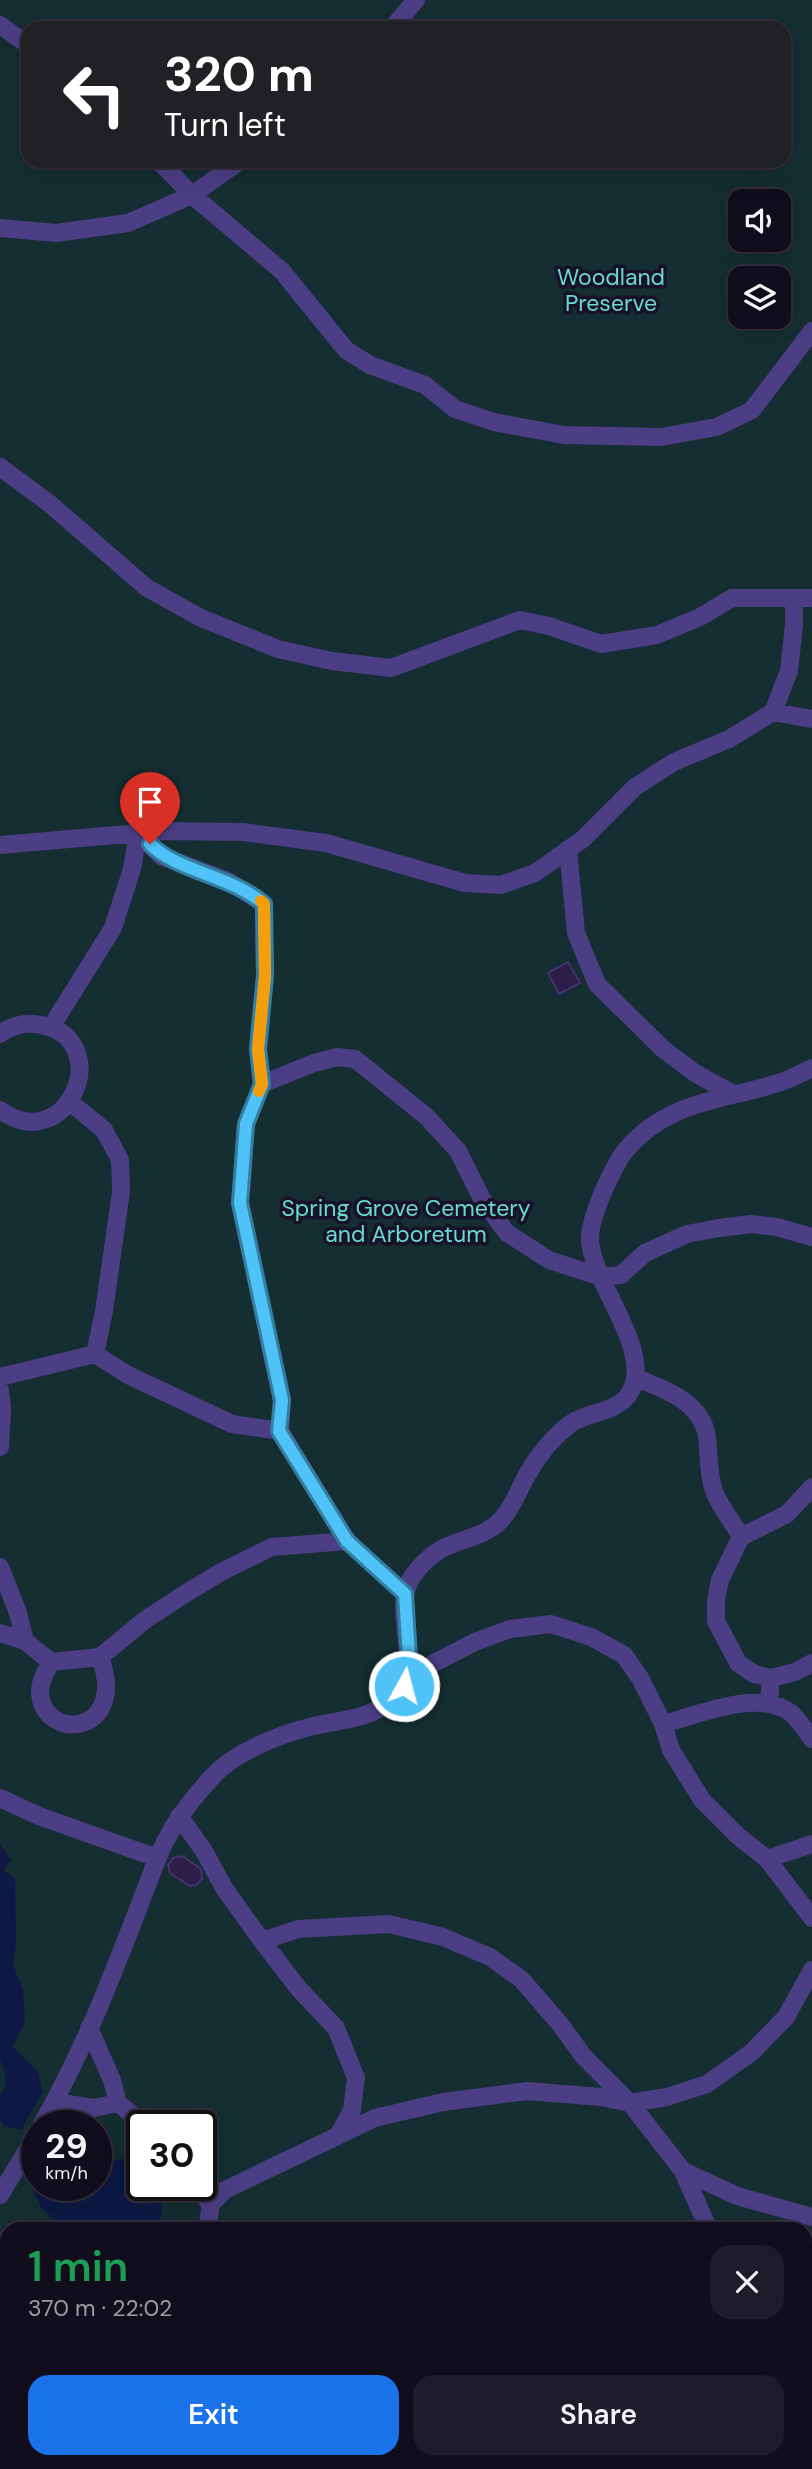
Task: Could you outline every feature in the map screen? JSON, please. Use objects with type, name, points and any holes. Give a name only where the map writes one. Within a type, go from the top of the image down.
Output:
[{"type":"street","points":[[398,21],[416,0]]},
{"type":"street","points":[[0,25],[21,40]]},
{"type":"street","points":[[166,168],[192,195],[282,271],[346,350],[370,365],[425,385],[455,409],[495,422],[564,435],[648,437],[717,426],[752,410],[812,331]]},
{"type":"street","points":[[0,229],[56,233],[128,223],[192,195],[230,168]]},
{"type":"street","points":[[0,467],[50,504],[147,588],[201,618],[278,649],[332,661],[391,668],[520,620],[549,626],[601,644],[657,635],[700,617],[732,598],[803,598],[794,625],[789,671],[773,712],[729,739],[674,762],[635,787],[583,839],[535,873],[501,885],[465,883],[326,843],[243,832],[138,832],[0,845]]},
{"type":"street","points":[[773,712],[812,719]]},
{"type":"street","points":[[51,1027],[113,928],[132,869],[138,832]]},
{"type":"street","points":[[138,832],[161,856],[228,881],[264,904],[265,976],[258,1049],[262,1084],[246,1124],[240,1203],[282,1400],[279,1431],[347,1541],[405,1594]]},
{"type":"street","points":[[568,849],[576,933],[597,984],[663,1049],[695,1073],[733,1094]]},
{"type":"street","points":[[0,1034],[18,1024],[35,1023],[51,1027],[64,1036],[74,1049],[79,1063],[80,1079],[70,1102],[54,1116],[39,1121],[23,1121],[0,1110]]},
{"type":"street","points":[[262,1084],[314,1063],[337,1057],[355,1059],[427,1117],[458,1151],[482,1199],[507,1233],[549,1260],[601,1277],[621,1275],[645,1254],[687,1234],[751,1224],[777,1227],[812,1237]]},
{"type":"street","points":[[404,1686],[409,1656],[405,1594],[411,1578],[425,1562],[445,1547],[474,1537],[498,1523],[514,1503],[528,1474],[547,1446],[571,1423],[618,1405],[628,1395],[636,1378],[627,1331],[601,1277],[590,1239],[607,1181],[623,1153],[648,1128],[682,1108],[780,1083],[812,1068]]},
{"type":"street","points":[[70,1102],[104,1130],[120,1160],[121,1192],[95,1354]]},
{"type":"street","points":[[0,1377],[95,1354],[128,1375],[232,1424],[279,1431]]},
{"type":"street","points":[[636,1378],[682,1399],[699,1416],[706,1433],[714,1491],[741,1537]]},
{"type":"street","points":[[0,1390],[0,1447]]},
{"type":"street","points":[[812,1487],[787,1514],[741,1537],[720,1580],[716,1600],[716,1621],[738,1662],[754,1674],[771,1678],[795,1672],[812,1663]]},
{"type":"street","points":[[0,1633],[25,1642],[51,1662],[100,1657],[174,1602],[223,1571],[272,1547],[347,1541]]},
{"type":"street","points":[[0,1567],[18,1613],[25,1642]]},
{"type":"street","points":[[50,2110],[89,2028],[158,1858],[179,1816],[218,1770],[280,1735],[314,1725],[357,1718],[385,1705],[432,1664],[475,1642],[510,1629],[551,1624],[591,1637],[624,1655],[640,1678],[663,1724],[671,1750],[702,1800],[738,1836],[767,1859],[812,1918]]},
{"type":"street","points":[[51,1662],[42,1679],[40,1693],[45,1709],[53,1718],[66,1724],[79,1725],[92,1720],[101,1711],[106,1699],[107,1684],[100,1657]]},
{"type":"street","points":[[768,1703],[771,1678]]},
{"type":"street","points":[[663,1724],[729,1706],[768,1703],[791,1713],[812,1740]]},
{"type":"street","points":[[0,1798],[39,1816],[158,1858]]},
{"type":"street","points":[[179,1816],[204,1851],[224,1888],[262,1941],[299,1989],[336,2028],[356,2078],[352,2110],[339,2134]]},
{"type":"street","points":[[767,1859],[812,1844]]},
{"type":"street","points":[[262,1941],[298,1929],[389,1924],[443,1937],[490,1957],[521,1979],[584,2057],[630,2103],[683,2171],[705,2222]]},
{"type":"street","points":[[208,2222],[211,2204],[225,2190],[375,2118],[443,2102],[527,2091],[601,2097],[630,2103],[667,2097],[708,2084],[752,2052],[786,2017],[812,1970]]},
{"type":"street","points":[[89,2028],[112,2080],[118,2104],[126,2111]]},
{"type":"street","points":[[55,2102],[94,2108],[118,2104]]},
{"type":"street","points":[[0,2195],[21,2160]]},
{"type":"street","points":[[683,2171],[737,2196],[812,2217]]},
{"type":"street","points":[[208,2201],[211,2204]]},
{"type":"green space","name":"Spring Grove Cemetery and Arboretum","points":[[0,0],[812,0],[812,2222],[0,2222]]},
{"type":"water","points":[[0,1844],[11,1860],[3,1871],[15,1877],[16,1943],[13,1965],[23,1990],[25,2021],[13,2047],[38,2072],[43,2092],[33,2110],[21,2110],[21,2130],[4,2126],[0,2120],[0,2095],[5,2082],[0,2057]]},
{"type":"water","points":[[118,2159],[126,2159],[126,2201],[162,2202],[160,2222],[58,2222],[42,2209],[38,2201],[112,2201],[112,2163]]},
{"type":"building","points":[[568,962],[580,983],[559,994],[548,973]]},
{"type":"building","points":[[182,1856],[201,1869],[202,1879],[196,1885],[190,1886],[170,1873],[168,1865],[173,1858]]},
{"type":"slow traffic","points":[[259,1091],[262,1084],[258,1049],[265,976],[264,904],[261,901]]},
{"type":"route","points":[[150,844],[161,856],[228,881],[256,896],[264,904],[265,976],[258,1049],[262,1084],[246,1124],[240,1203],[282,1400],[279,1431],[347,1541],[405,1594],[409,1656],[404,1686]]},
{"type":"park label","name":"Woodland Preserve","points":[[611,290]]}]
